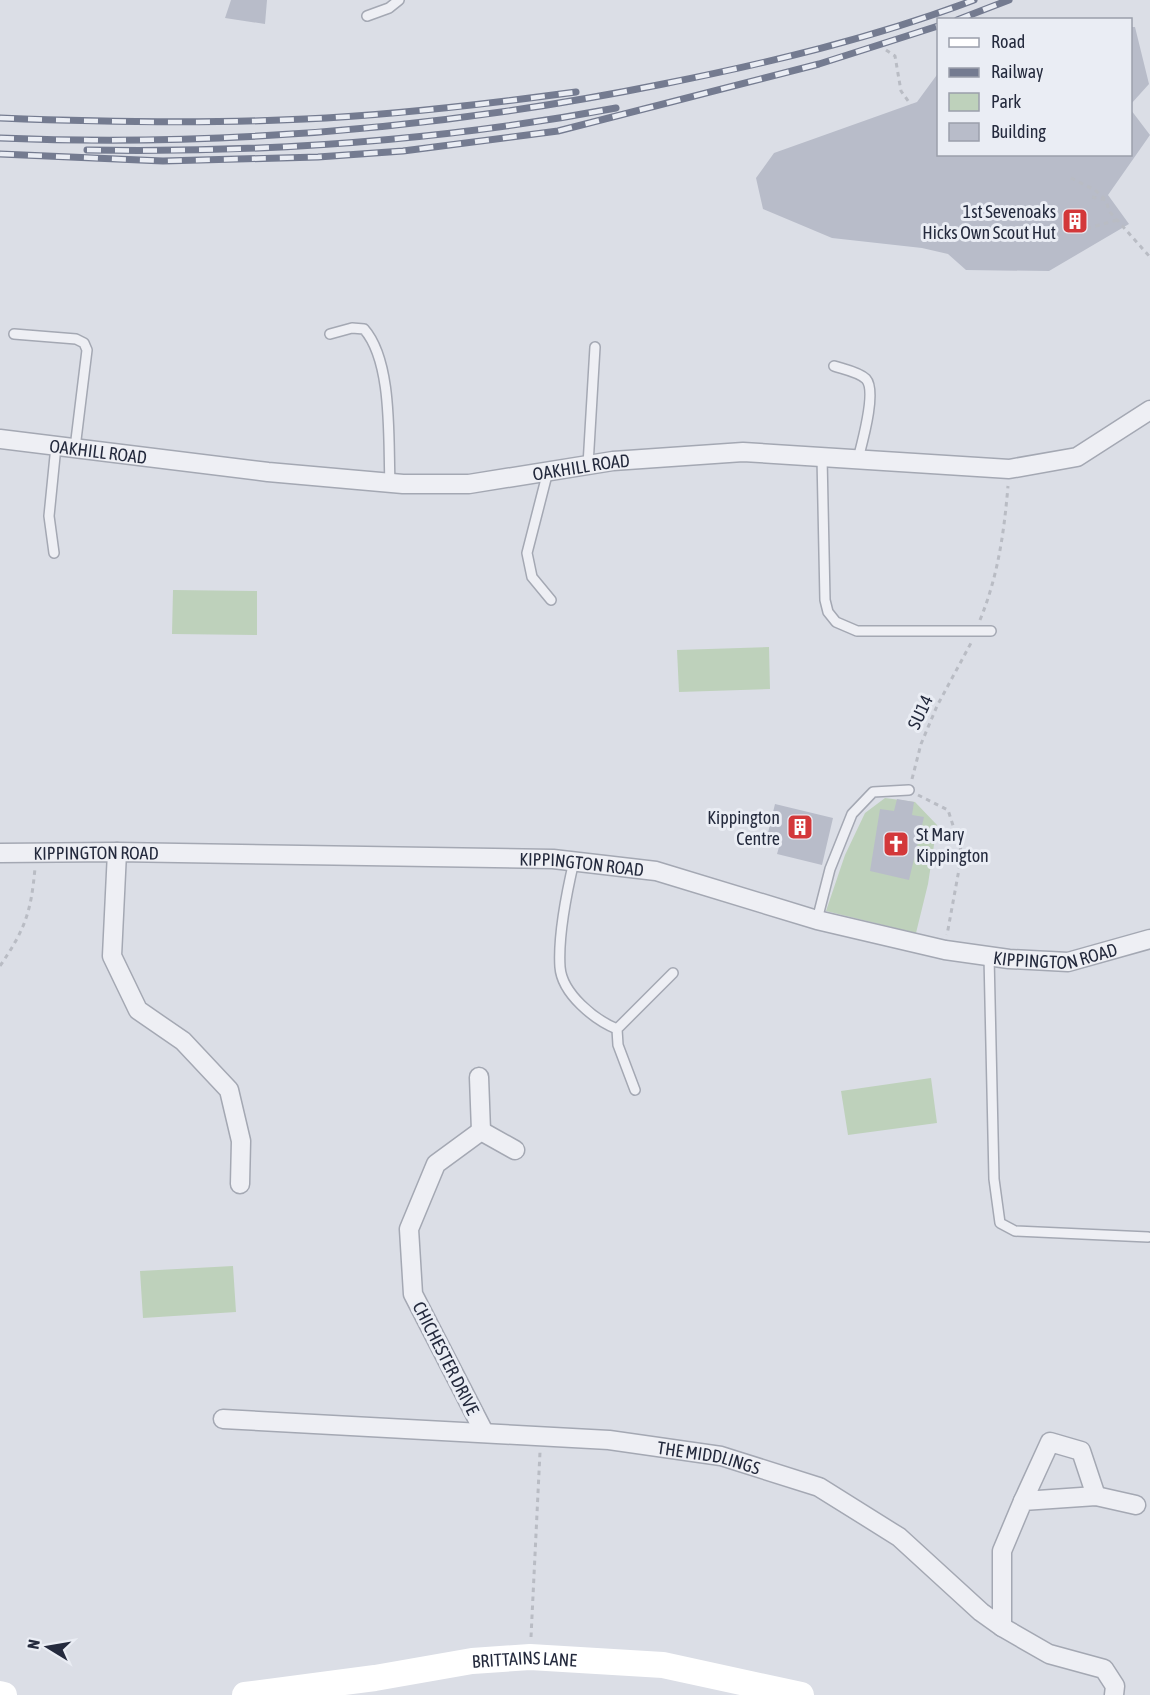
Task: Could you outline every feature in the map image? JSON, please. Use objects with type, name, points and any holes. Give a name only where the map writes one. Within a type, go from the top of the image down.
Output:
[{"type":"street","name":"OAKHILL ROAD","points":[[0,439],[390,483],[469,484],[588,465],[743,452],[1009,469],[1077,457],[1150,410]]},
{"type":"street","name":"KIPPINGTON ROAD","points":[[0,854],[117,852],[574,861],[656,871],[817,920],[945,950],[989,956],[1068,962],[1150,939]]},
{"type":"street","points":[[117,852],[112,956],[138,1010],[183,1041],[229,1090],[241,1141],[240,1184]]},
{"type":"street","points":[[479,1077],[481,1131],[515,1150]]},
{"type":"street","name":"CHICHESTER DRIVE","points":[[481,1131],[436,1164],[409,1229],[413,1294],[484,1432]]},
{"type":"street","name":"THE MIDDLINGS","points":[[223,1419],[609,1440],[721,1456],[819,1487],[899,1536],[981,1612],[1002,1627],[1049,1654],[1104,1669],[1115,1686],[1114,1695]]},
{"type":"street","points":[[1002,1627],[1002,1551],[1050,1442],[1081,1451],[1096,1496]]},
{"type":"street","points":[[1023,1501],[1096,1496],[1136,1505]]},
{"type":"street","name":"BRITTAINS LANE","points":[[245,1695],[375,1678],[472,1662],[530,1657],[663,1665],[801,1695]]},
{"type":"lane","points":[[366,16],[389,8],[399,0]]},
{"type":"lane","points":[[330,334],[352,328],[364,329],[375,341],[386,399],[390,483]]},
{"type":"lane","points":[[14,334],[76,339],[84,343],[87,350],[75,448]]},
{"type":"lane","points":[[588,465],[595,347]]},
{"type":"lane","points":[[834,366],[865,378],[869,385],[870,399],[858,459]]},
{"type":"lane","points":[[54,553],[49,516],[56,446]]},
{"type":"lane","points":[[822,457],[825,600],[828,612],[836,622],[857,631],[991,631]]},
{"type":"lane","points":[[548,471],[527,553],[532,577],[551,600]]},
{"type":"lane","points":[[817,920],[830,869],[852,814],[873,792],[909,790]]},
{"type":"lane","points":[[574,861],[567,890],[560,969],[566,983],[585,1010],[598,1021],[617,1029]]},
{"type":"lane","points":[[989,956],[994,1179],[1000,1223],[1015,1231],[1148,1237]]},
{"type":"lane","points":[[635,1089],[618,1045],[617,1029],[673,973]]},
{"type":"path","points":[[886,50],[895,56],[901,91],[911,105]]},
{"type":"path","points":[[1071,178],[1095,190],[1106,200],[1108,211],[1150,257]]},
{"type":"path","points":[[1092,197],[1106,200]]},
{"type":"path","points":[[1070,231],[1072,234],[1117,220]]},
{"type":"path","name":"SU14","points":[[909,790],[921,744],[936,706],[976,631],[991,594],[1002,544],[1009,469]]},
{"type":"path","points":[[909,790],[948,810],[962,853],[945,950]]},
{"type":"path","points":[[0,966],[21,934],[32,899],[36,854]]},
{"type":"path","points":[[530,1657],[541,1436]]},
{"type":"green space","points":[[173,590],[257,591],[257,635],[172,634]]},
{"type":"green space","points":[[769,647],[770,689],[679,692],[677,650]]},
{"type":"green space","points":[[885,798],[915,802],[937,825],[928,884],[916,933],[826,911],[845,855],[865,813]]},
{"type":"green space","points":[[931,1078],[937,1123],[848,1135],[841,1091]]},
{"type":"green space","points":[[233,1266],[236,1312],[143,1318],[140,1271]]},
{"type":"building","points":[[231,0],[267,0],[265,24],[225,18]]},
{"type":"building","points":[[1132,27],[1135,27],[1149,84],[1132,103]]},
{"type":"building","points":[[937,75],[937,156],[1132,156],[1132,111],[1150,135],[1108,195],[1129,224],[1049,271],[966,270],[948,254],[922,248],[832,238],[763,209],[756,178],[774,153],[917,102]]},
{"type":"building","name":"St Mary Kippington","points":[[897,799],[914,802],[912,815],[924,817],[909,880],[870,871],[880,809],[894,811]]},
{"type":"building","name":"Kippington Centre","points":[[775,804],[833,818],[822,865],[777,854],[781,840],[767,837]]},
{"type":"railway","points":[[0,138],[167,140],[250,136],[333,131],[499,112],[663,84],[781,58],[859,38],[974,0]]},
{"type":"railway","points":[[962,18],[1009,0]]},
{"type":"railway","points":[[0,154],[163,161],[318,157],[403,151],[558,131],[819,64],[937,26]]},
{"type":"railway","points":[[0,118],[152,122],[305,119],[373,115],[576,92]]},
{"type":"railway","points":[[87,150],[286,147],[419,137],[616,108]]},
{"type":"place","name":"1st Sevenoaks Hicks Own Scout Hut","points":[[1075,221]]},
{"type":"place","name":"Kippington Centre","points":[[800,827]]},
{"type":"place","name":"St Mary Kippington","points":[[896,844]]}]
